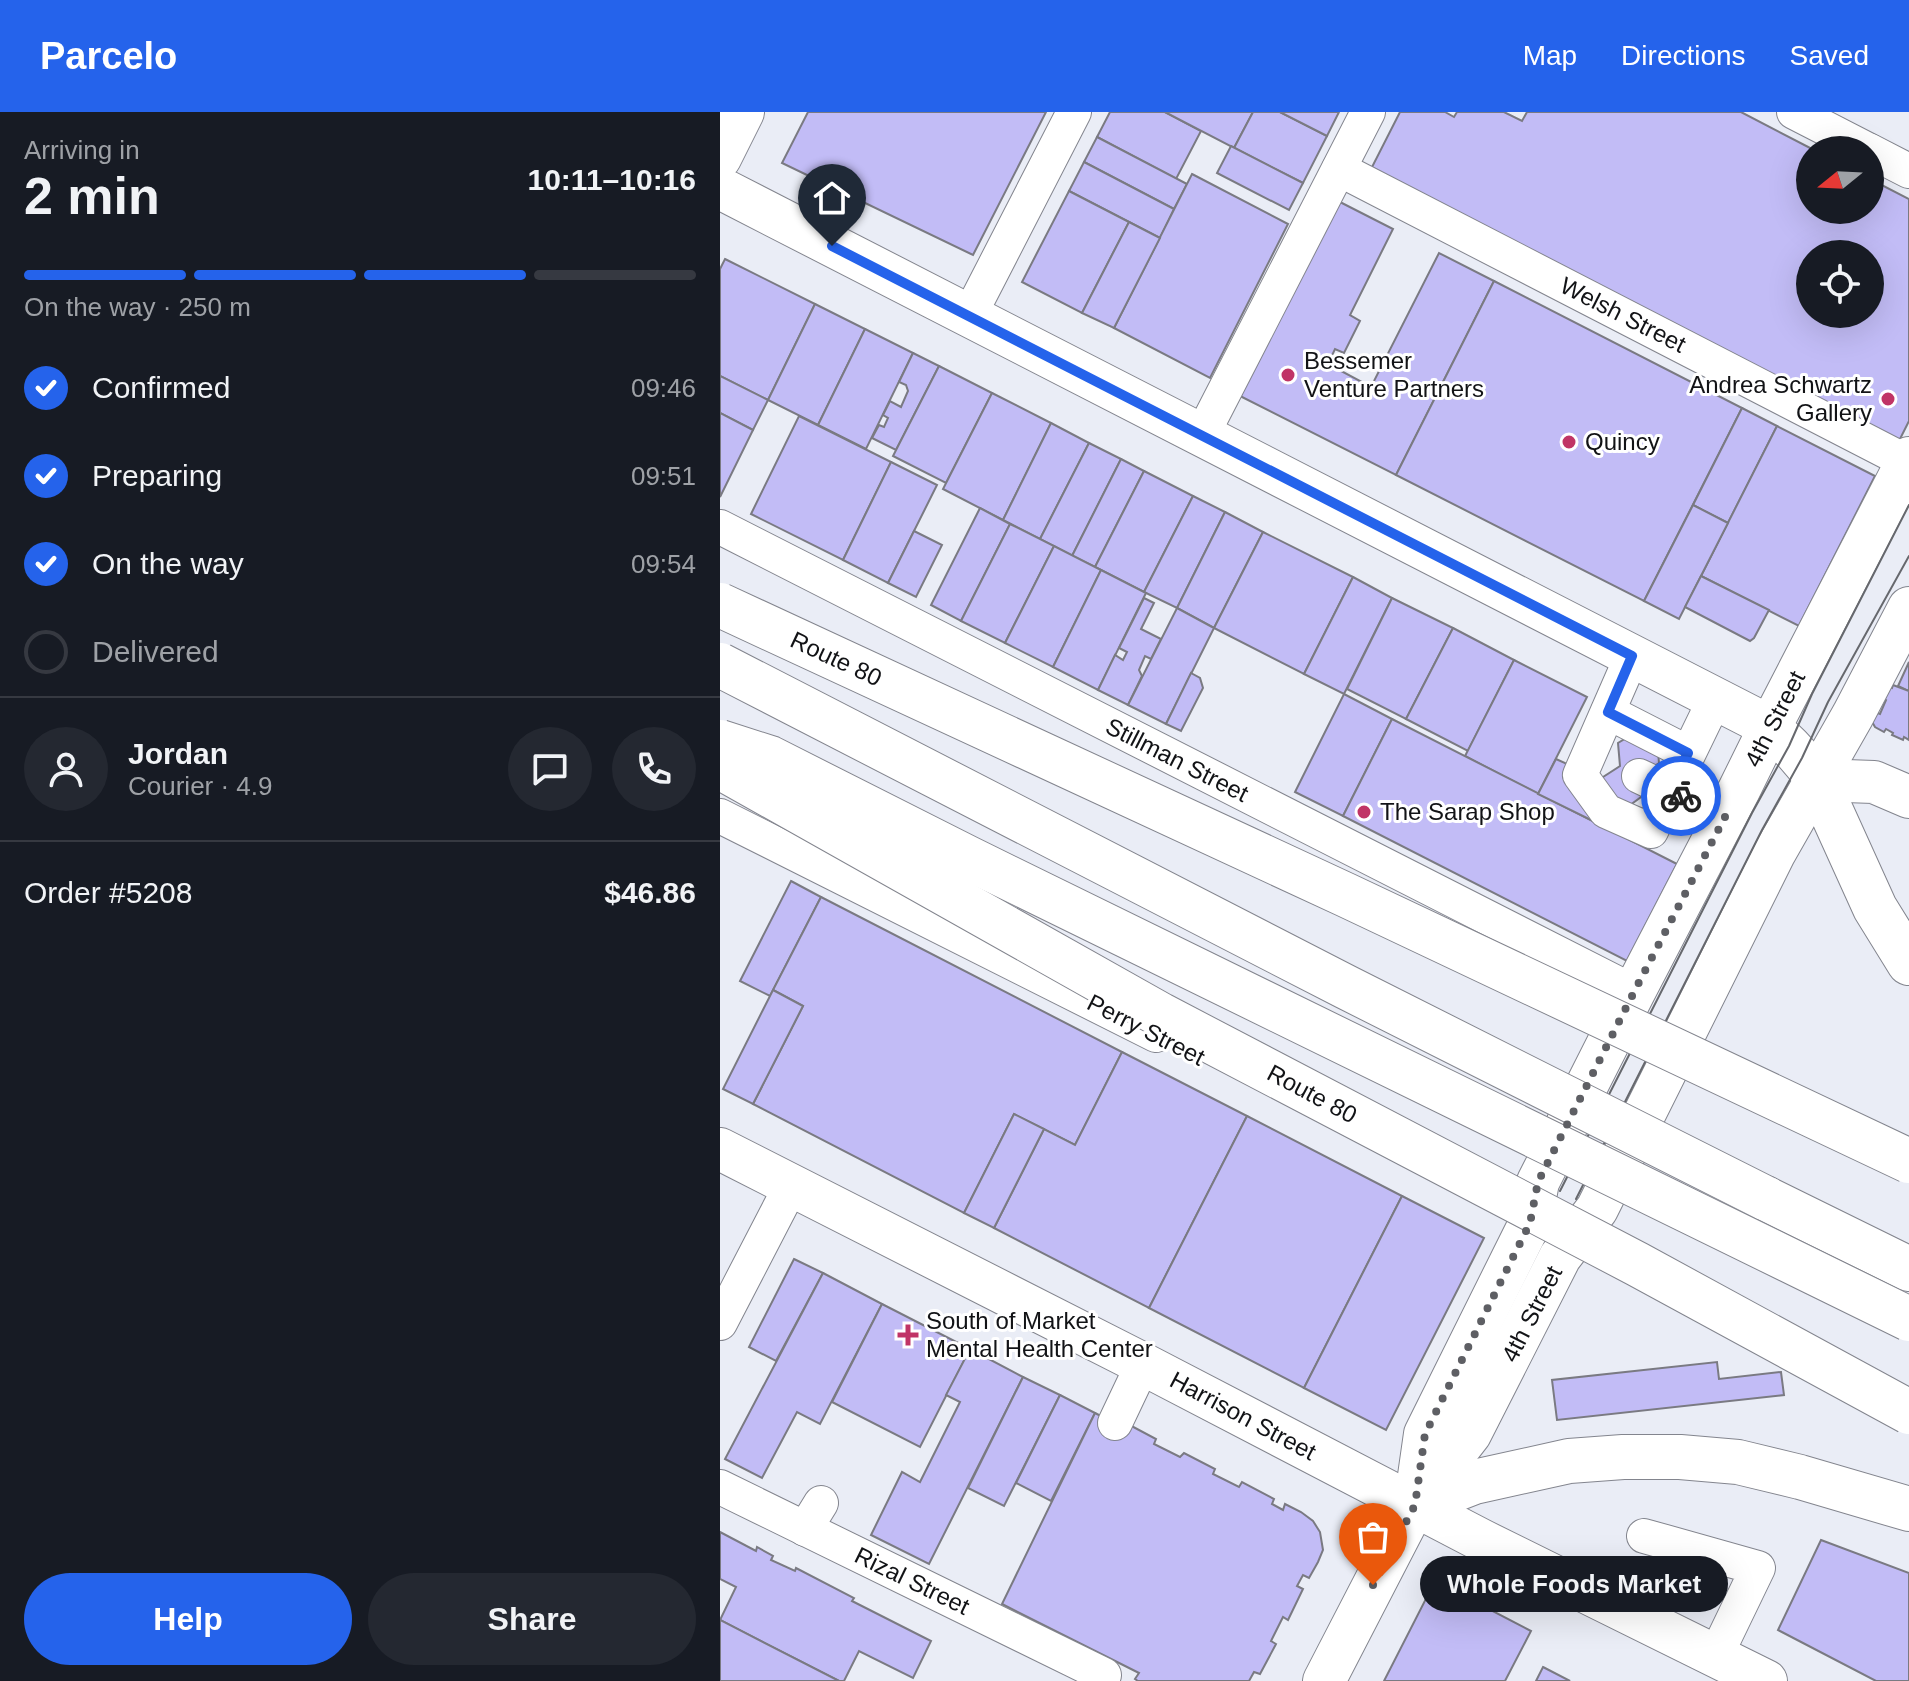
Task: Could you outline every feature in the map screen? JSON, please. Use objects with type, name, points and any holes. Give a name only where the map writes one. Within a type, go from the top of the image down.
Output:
[{"type":"highway","name":"Route 80","points":[[720,605],[1346,895],[1909,1161]]},
{"type":"highway","points":[[720,665],[1346,987],[1909,1269]]},
{"type":"highway","points":[[720,742],[770,758],[995,872],[1909,1319]]},
{"type":"highway","name":"Route 80","points":[[720,767],[1161,1015],[1637,1264],[1909,1412]]},
{"type":"highway","points":[[1817,780],[1875,908],[1909,963]]},
{"type":"highway","points":[[1415,1505],[1474,1482],[1569,1461],[1680,1457],[1738,1462],[1909,1509]]},
{"type":"main road","points":[[720,158],[743,112]]},
{"type":"main road","points":[[720,188],[1770,727],[1802,758],[1817,780],[1874,782],[1909,797]]},
{"type":"main road","name":"4th Street","points":[[1415,1505],[1425,1434],[1530,1223],[1538,1182],[1908,460]]},
{"type":"main road","name":"4th Street","points":[[1324,1681],[1415,1505],[1470,1434],[1560,1257],[1597,1209],[1775,852],[1853,715],[1909,608]]},
{"type":"main road","name":"Harrison Street","points":[[720,1149],[1546,1573],[1766,1681]]},
{"type":"street","points":[[969,316],[1074,112]]},
{"type":"street","points":[[1202,435],[1368,112]]},
{"type":"street","points":[[1794,112],[1835,121],[1890,155]]},
{"type":"street","name":"Welsh Street","points":[[1339,169],[1908,460]]},
{"type":"street","name":"Stillman Street","points":[[720,527],[1634,992]]},
{"type":"street","points":[[1632,656],[1608,712],[1630,771],[1725,817]]},
{"type":"street","points":[[1630,771],[1688,753],[1715,699]]},
{"type":"street","points":[[1608,712],[1688,753]]},
{"type":"street","name":"Perry Street","points":[[720,816],[1530,1223],[1560,1257]]},
{"type":"street","points":[[720,1323],[791,1186]]},
{"type":"street","points":[[1115,1423],[1143,1364]]},
{"type":"street","name":"Rizal Street","points":[[720,1487],[813,1516],[1102,1678]]},
{"type":"street","points":[[1644,1536],[1758,1568],[1716,1655]]},
{"type":"building","points":[[808,112],[1046,112],[973,255],[782,163]]},
{"type":"building","points":[[1110,112],[1165,112],[1201,131],[1176,179],[1097,137]]},
{"type":"building","points":[[1165,112],[1253,112],[1234,148]]},
{"type":"building","points":[[1253,112],[1280,112],[1327,136],[1303,183],[1234,148]]},
{"type":"building","points":[[1280,112],[1339,112],[1327,136]]},
{"type":"building","points":[[1400,112],[1445,112],[1454,117],[1457,112],[1504,112],[1522,121],[1527,112],[1741,112],[1796,141],[1796,224],[1884,224],[1884,186],[1909,199],[1909,421],[1899,441],[1371,169]]},
{"type":"building","points":[[1097,137],[1187,184],[1174,209],[1084,162]]},
{"type":"building","points":[[1231,146],[1303,183],[1289,210],[1217,173]]},
{"type":"building","points":[[1084,162],[1174,209],[1160,238],[1069,191]]},
{"type":"building","points":[[1192,174],[1288,224],[1210,378],[1114,328]]},
{"type":"building","points":[[1069,191],[1129,222],[1082,313],[1022,282]]},
{"type":"building","points":[[1338,201],[1393,229],[1350,315],[1360,321],[1344,353],[1335,349],[1328,364],[1371,387],[1439,253],[1494,281],[1396,475],[1240,396]]},
{"type":"building","points":[[1129,222],[1160,238],[1114,328],[1082,313]]},
{"type":"building","points":[[725,259],[815,304],[768,400],[720,376],[720,269]]},
{"type":"building","name":"Quincy","points":[[1494,281],[1742,408],[1644,601],[1396,475]]},
{"type":"building","points":[[815,304],[865,329],[818,425],[768,400]]},
{"type":"building","points":[[865,329],[913,353],[866,449],[818,425]]},
{"type":"building","points":[[913,353],[939,366],[896,450],[872,438],[879,425],[884,427],[888,418],[883,415],[890,401],[901,407],[908,391],[906,385],[899,382]]},
{"type":"building","points":[[939,366],[992,393],[946,483],[893,456]]},
{"type":"building","points":[[720,376],[768,400],[753,430],[720,413]]},
{"type":"building","points":[[992,393],[1051,423],[1003,520],[943,489]]},
{"type":"building","points":[[1742,408],[1777,426],[1728,523],[1693,505]]},
{"type":"building","points":[[720,413],[753,430],[720,497]]},
{"type":"building","points":[[799,416],[891,462],[843,560],[751,514]]},
{"type":"building","points":[[1051,423],[1089,443],[1040,539],[1003,520]]},
{"type":"building","points":[[1777,426],[1875,476],[1799,626],[1701,576]]},
{"type":"building","points":[[1089,443],[1121,459],[1072,556],[1040,539]]},
{"type":"building","points":[[1121,459],[1144,471],[1095,567],[1072,556]]},
{"type":"building","points":[[891,462],[937,485],[888,583],[843,560]]},
{"type":"building","points":[[1144,471],[1193,496],[1144,592],[1095,567]]},
{"type":"building","points":[[1193,496],[1225,512],[1177,608],[1144,592]]},
{"type":"building","points":[[1693,505],[1728,523],[1679,619],[1644,601]]},
{"type":"building","points":[[980,508],[1010,524],[961,621],[931,605]]},
{"type":"building","points":[[1225,512],[1263,532],[1214,628],[1177,608]]},
{"type":"building","points":[[1010,524],[1054,546],[1005,643],[961,621]]},
{"type":"building","points":[[914,531],[942,545],[916,597],[888,583]]},
{"type":"building","points":[[1263,532],[1353,577],[1304,674],[1214,628]]},
{"type":"building","points":[[1054,546],[1101,570],[1053,667],[1005,643]]},
{"type":"building","points":[[1101,570],[1146,593],[1098,690],[1053,667]]},
{"type":"building","points":[[1701,576],[1769,610],[1754,638],[1750,641],[1685,607]]},
{"type":"building","points":[[1353,577],[1392,598],[1344,694],[1304,674]]},
{"type":"building","points":[[1144,598],[1154,603],[1141,629],[1161,639],[1151,659],[1145,656],[1139,670],[1142,676],[1128,705],[1098,690],[1115,655],[1123,660],[1127,652],[1119,648]]},
{"type":"building","points":[[1392,598],[1453,628],[1406,719],[1347,689]]},
{"type":"building","points":[[1177,608],[1214,628],[1166,724],[1128,705]]},
{"type":"building","points":[[1453,628],[1514,660],[1468,751],[1406,719]]},
{"type":"building","points":[[1514,660],[1587,697],[1538,794],[1465,756]]},
{"type":"building","points":[[1909,662],[1909,691],[1898,686]]},
{"type":"building","points":[[1191,673],[1200,678],[1203,688],[1181,731],[1166,724]]},
{"type":"building","points":[[1893,685],[1909,691],[1909,740],[1892,735],[1886,729],[1884,732],[1875,727],[1871,720],[1875,712],[1880,714],[1886,700],[1883,698],[1888,687],[1892,688]]},
{"type":"building","points":[[1344,694],[1392,719],[1343,816],[1295,792]]},
{"type":"building","points":[[1392,719],[1677,864],[1627,961],[1343,816]]},
{"type":"building","points":[[1638,731],[1657,740],[1659,763],[1639,776],[1641,797],[1622,811],[1600,779],[1620,766],[1618,743]]},
{"type":"building","points":[[1556,759],[1565,763],[1601,810],[1595,822],[1538,794]]},
{"type":"building","points":[[791,881],[821,897],[770,996],[740,981]]},
{"type":"building","points":[[821,897],[1122,1052],[1075,1145],[1014,1114],[964,1213],[753,1104],[803,1006],[773,990]]},
{"type":"building","points":[[773,990],[803,1006],[753,1104],[723,1089]]},
{"type":"building","points":[[1122,1052],[1247,1116],[1149,1308],[994,1228],[1044,1129],[1075,1145]]},
{"type":"building","points":[[1014,1114],[1044,1129],[994,1228],[964,1213]]},
{"type":"building","points":[[1247,1116],[1402,1196],[1304,1388],[1149,1308]]},
{"type":"building","points":[[1402,1196],[1484,1238],[1386,1430],[1304,1388]]},
{"type":"building","points":[[794,1259],[823,1273],[776,1361],[749,1347]]},
{"type":"building","points":[[823,1273],[882,1304],[820,1424],[797,1412],[762,1478],[725,1459]]},
{"type":"building","points":[[882,1304],[970,1349],[920,1447],[832,1402]]},
{"type":"building","points":[[970,1349],[1023,1377],[929,1564],[871,1535],[902,1472],[920,1482],[960,1402],[946,1395]]},
{"type":"building","points":[[1717,1362],[1719,1379],[1781,1372],[1784,1395],[1557,1420],[1552,1380]]},
{"type":"building","points":[[1023,1377],[1060,1395],[1004,1506],[968,1488]]},
{"type":"building","points":[[1060,1395],[1095,1413],[1051,1501],[1016,1483]]},
{"type":"building","points":[[1095,1413],[1122,1427],[1124,1422],[1156,1439],[1154,1444],[1180,1457],[1184,1453],[1215,1469],[1213,1474],[1239,1487],[1242,1482],[1274,1499],[1272,1504],[1283,1510],[1285,1504],[1301,1512],[1313,1521],[1320,1532],[1323,1550],[1318,1562],[1309,1578],[1303,1575],[1297,1586],[1303,1589],[1288,1620],[1283,1617],[1271,1641],[1276,1644],[1260,1674],[1254,1672],[1249,1681],[1138,1681],[1135,1679],[1139,1673],[1002,1604]]},
{"type":"building","points":[[720,1532],[756,1551],[757,1547],[773,1556],[771,1560],[795,1571],[796,1568],[931,1641],[913,1678],[859,1651],[844,1681],[839,1681],[720,1620],[736,1587],[720,1579]]},
{"type":"building","points":[[1821,1540],[1909,1573],[1909,1681],[1876,1681],[1778,1630]]},
{"type":"building","points":[[1435,1581],[1531,1631],[1505,1681],[1384,1681]]},
{"type":"building","points":[[720,1620],[839,1681],[720,1681]]},
{"type":"building","points":[[1543,1667],[1570,1681],[1536,1681]]},
{"type":"tram line","points":[[1560,1191],[1909,505]]},
{"type":"tram line","points":[[1576,1199],[1828,702],[1909,556]]},
{"type":"way so far","points":[[1373,1585],[1415,1505],[1425,1434],[1530,1223],[1538,1182],[1725,817],[1681,796]]},
{"type":"place","name":"Bessemer Venture Partners","points":[[1288,375]]},
{"type":"place","name":"Andrea Schwartz Gallery","points":[[1888,399]]},
{"type":"place","name":"Quincy","points":[[1569,442]]},
{"type":"place","name":"The Sarap Shop","points":[[1364,812]]},
{"type":"place","name":"South of Market Mental Health Center","points":[[908,1335]]},
{"type":"place","name":"Whole Foods Market","points":[[1373,1585]]},
{"type":"route","points":[[832,246],[1632,656],[1608,712],[1688,753],[1669,790],[1681,796]]}]
